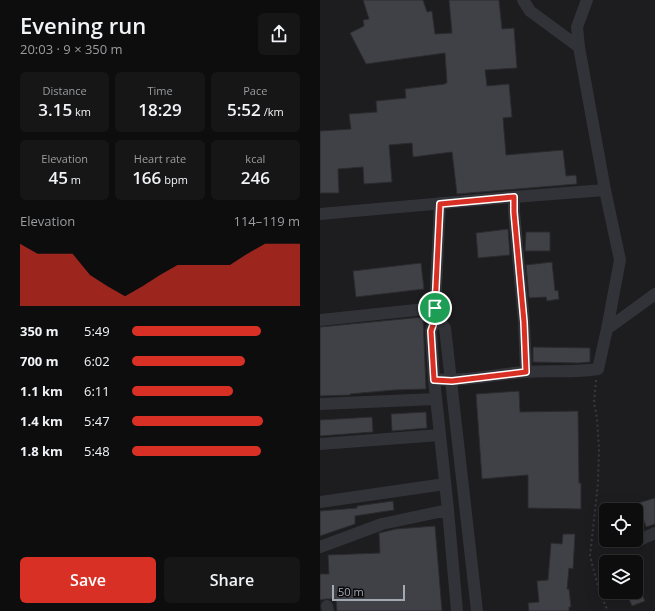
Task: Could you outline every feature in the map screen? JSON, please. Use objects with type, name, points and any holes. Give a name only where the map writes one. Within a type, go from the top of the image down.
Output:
[{"type":"lane","points":[[523,0],[530,11],[579,47]]},
{"type":"lane","points":[[434,380],[452,381],[526,372],[585,371],[598,369],[620,260],[605,190],[579,47],[578,27],[587,0]]},
{"type":"lane","points":[[320,214],[605,190]]},
{"type":"lane","points":[[514,197],[526,372]]},
{"type":"lane","points":[[440,204],[435,312],[431,331],[434,380],[446,484],[457,611]]},
{"type":"lane","points":[[607,329],[655,294]]},
{"type":"lane","points":[[320,320],[435,312]]},
{"type":"lane","points":[[435,312],[445,328],[477,611]]},
{"type":"lane","points":[[320,404],[436,399]]},
{"type":"lane","points":[[320,444],[440,435]]},
{"type":"lane","points":[[320,502],[446,484]]},
{"type":"lane","points":[[320,547],[382,524],[448,510]]},
{"type":"lane","points":[[643,538],[655,533]]},
{"type":"path","points":[[598,369],[595,384],[594,403],[597,418],[599,449],[598,483],[590,556],[600,594],[608,611]]},
{"type":"shaded area","points":[[320,0],[655,0],[655,611],[320,611]]},
{"type":"building","points":[[363,0],[423,0],[427,12],[432,11],[435,34],[452,33],[449,0],[499,0],[502,29],[514,28],[517,68],[485,70],[487,86],[509,84],[512,117],[503,118],[506,155],[563,150],[566,176],[576,175],[577,184],[457,194],[452,152],[413,157],[412,143],[389,145],[392,182],[364,184],[363,167],[338,169],[339,193],[320,193],[320,131],[351,129],[349,114],[377,112],[376,101],[406,98],[405,89],[447,83],[445,53],[366,64],[350,33],[364,26],[363,20],[369,19]]},
{"type":"building","points":[[508,229],[510,255],[478,258],[476,233]]},
{"type":"building","points":[[526,232],[550,232],[550,251],[525,251]]},
{"type":"building","points":[[552,262],[555,291],[558,290],[559,299],[547,301],[546,297],[529,298],[526,265]]},
{"type":"building","points":[[421,263],[424,289],[356,297],[353,271]]},
{"type":"building","points":[[423,317],[426,389],[320,396],[320,327]]},
{"type":"building","points":[[533,347],[590,348],[590,362],[533,362]]},
{"type":"building","points":[[519,391],[520,412],[578,411],[579,483],[581,483],[581,509],[528,508],[528,475],[482,479],[476,394]]},
{"type":"building","points":[[426,412],[427,428],[392,431],[391,414]]},
{"type":"building","points":[[372,417],[373,432],[320,436],[320,420]]},
{"type":"building","points":[[655,498],[655,524],[646,527],[643,518],[643,503],[638,503]]},
{"type":"building","points":[[393,501],[394,510],[355,516],[355,524],[320,536],[320,511],[357,508],[357,506]]},
{"type":"building","points":[[435,526],[442,611],[337,611],[336,599],[320,600],[320,574],[329,574],[328,555],[380,553],[379,533],[396,529]]},
{"type":"building","points":[[563,534],[575,534],[573,569],[569,568],[567,589],[569,589],[571,607],[569,607],[569,611],[529,611],[528,603],[539,602],[537,581],[548,580],[551,543],[562,544]]},
{"type":"building","points":[[643,596],[645,601],[632,606],[629,599],[643,599]]},
{"type":"route","points":[[514,197],[524,322],[526,372],[452,381],[434,380],[431,331],[436,316],[435,308],[440,204],[514,197]]}]
